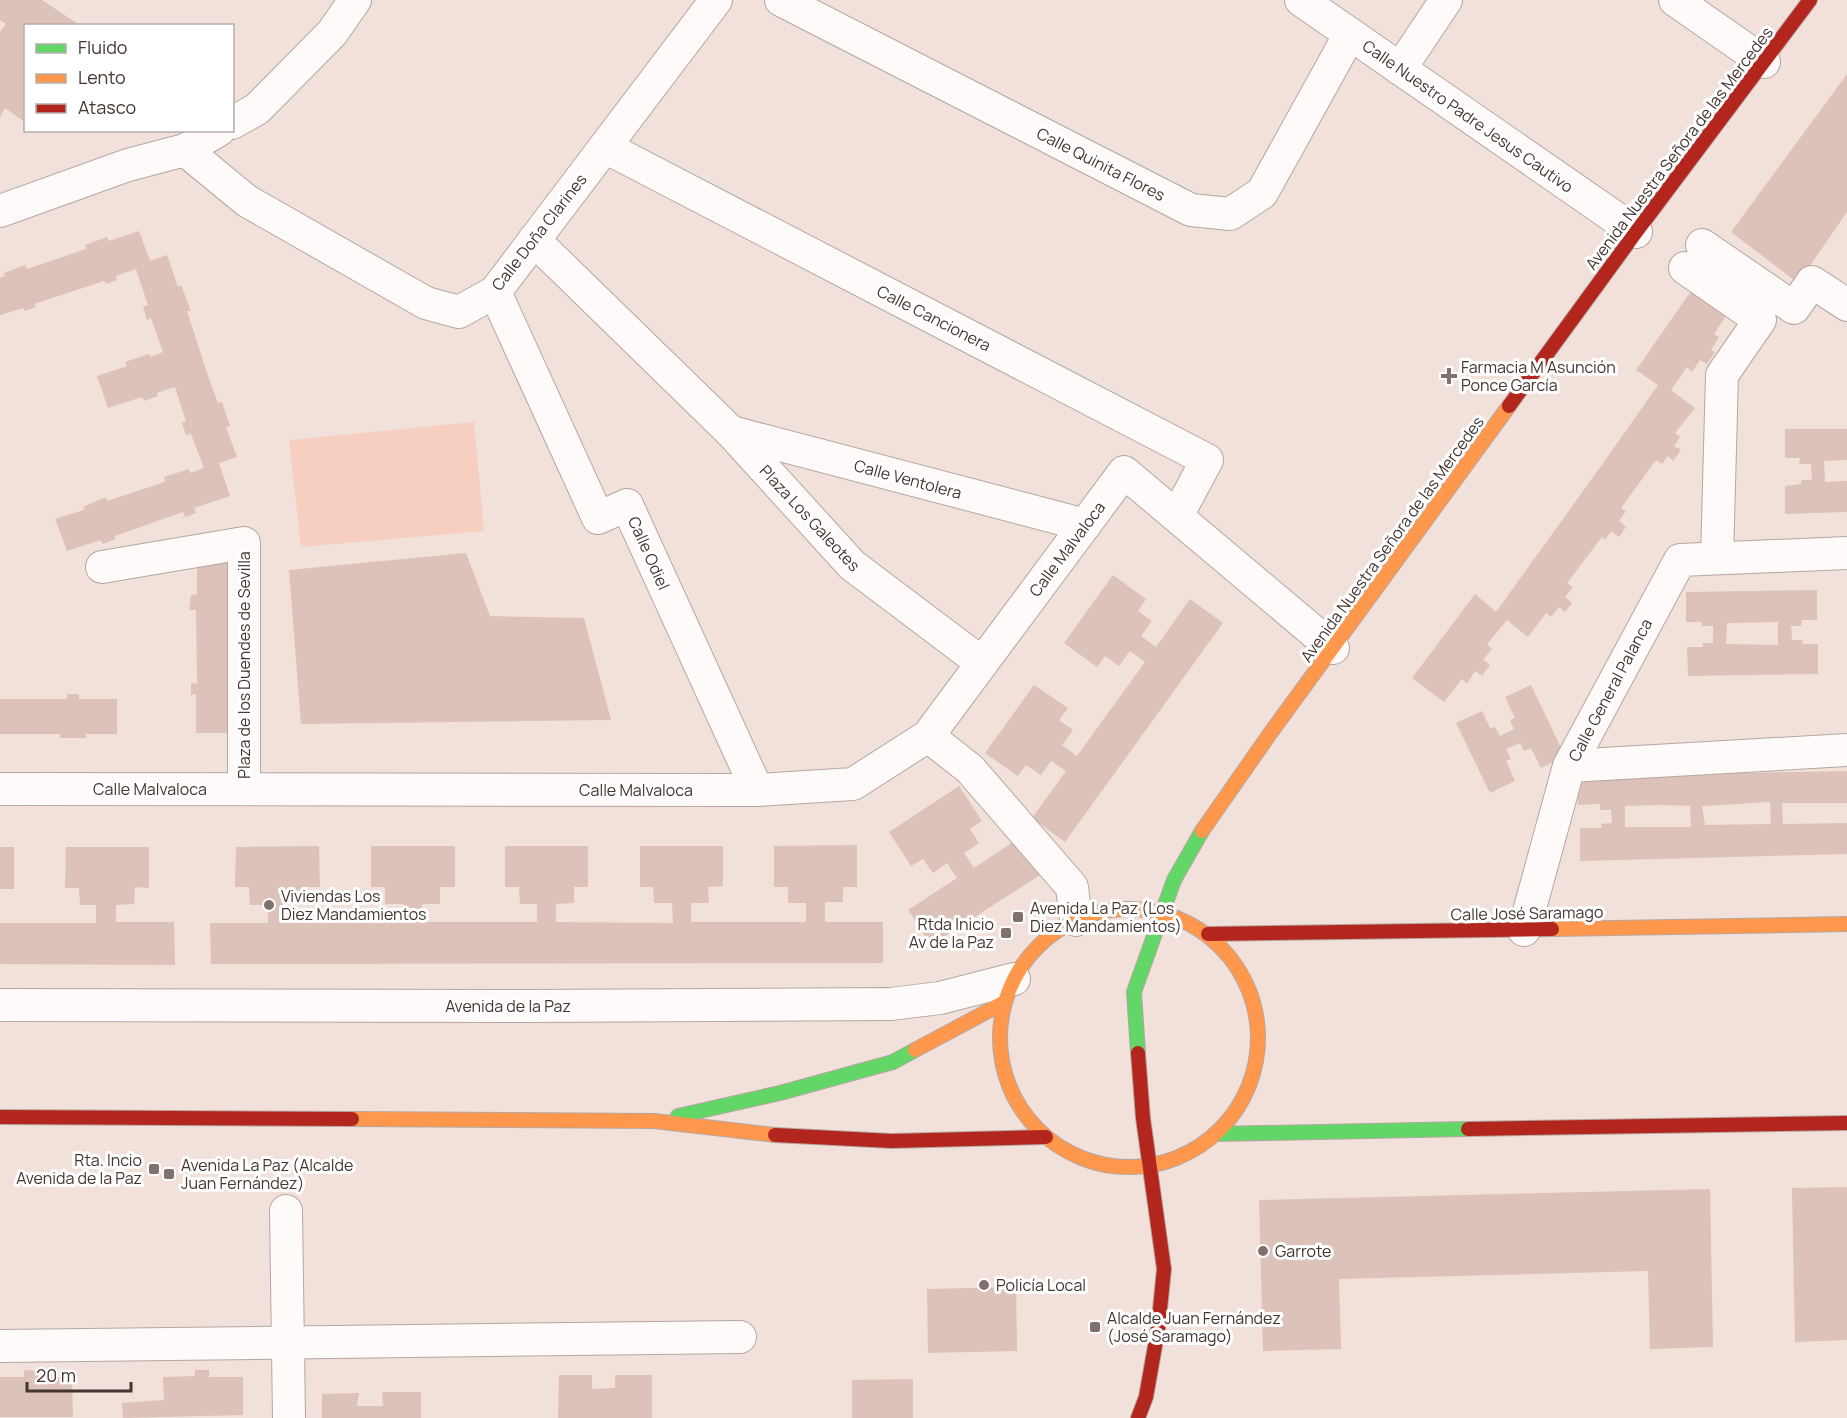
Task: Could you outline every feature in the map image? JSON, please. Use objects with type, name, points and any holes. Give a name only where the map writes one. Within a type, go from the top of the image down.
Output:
[{"type":"main road","name":"Avenida Nuestra Señora de las Mercedes","points":[[1138,1418],[1146,1397],[1158,1329],[1164,1269],[1143,1118],[1134,992],[1174,880],[1195,842],[1269,735],[1636,232],[1810,0]]},
{"type":"main road","points":[[1118,909],[1161,912],[1191,924],[1208,934],[1238,967],[1253,1000],[1259,1036],[1253,1073],[1239,1106],[1215,1134],[1185,1155],[1149,1166],[1113,1166],[1078,1157],[1046,1137],[1017,1103],[1002,1060],[999,1032],[1009,991],[1040,945],[1076,920],[1118,909]]},
{"type":"main road","name":"Calle José Saramago","points":[[1208,934],[1847,924]]},
{"type":"main road","points":[[654,1121],[780,1093],[893,1062],[1009,991]]},
{"type":"main road","points":[[0,1117],[654,1121],[786,1136],[880,1140],[1046,1137]]},
{"type":"main road","points":[[1215,1134],[1847,1123]]},
{"type":"street","points":[[234,122],[257,109],[332,33],[356,0]]},
{"type":"street","name":"Calle Doña Clarines","points":[[185,150],[247,201],[426,303],[459,312],[495,292],[716,0]]},
{"type":"street","name":"Calle Quinita Flores","points":[[781,0],[1191,210],[1230,214],[1262,193],[1350,34]]},
{"type":"street","name":"Calle Nuestro Padre Jesus Cautivo","points":[[1301,0],[1636,232]]},
{"type":"street","points":[[1400,69],[1446,0]]},
{"type":"street","points":[[1675,0],[1764,62]]},
{"type":"street","points":[[0,211],[128,165],[185,150],[216,132]]},
{"type":"street","name":"Calle Cancionera","points":[[605,147],[1207,460],[1177,516]]},
{"type":"street","name":"Plaza Los Galeotes","points":[[534,240],[731,432],[852,565],[982,663]]},
{"type":"street","points":[[1717,558],[1722,375],[1760,320],[1693,256],[1794,308],[1812,282],[1847,305]]},
{"type":"street","name":"Calle Odiel","points":[[495,292],[598,518],[627,505],[757,790]]},
{"type":"street","name":"Calle Ventolera","points":[[731,432],[1085,525]]},
{"type":"street","name":"Calle Malvaloca","points":[[0,789],[757,790],[853,784],[928,736],[1124,472],[1177,516]]},
{"type":"street","points":[[1177,516],[1333,648]]},
{"type":"street","name":"Plaza de los Duendes de Sevilla","points":[[102,567],[244,543],[244,789]]},
{"type":"street","name":"Calle General Palanca","points":[[1524,930],[1569,766],[1680,560],[1847,553]]},
{"type":"street","points":[[928,736],[970,769],[1072,887],[1076,920]]},
{"type":"street","points":[[1569,766],[1847,750]]},
{"type":"street","name":"Avenida de la Paz","points":[[0,1005],[891,1004],[1009,991]]},
{"type":"street","points":[[286,1211],[289,1418]]},
{"type":"street","points":[[0,1347],[741,1337]]},
{"type":"shaded area","points":[[474,422],[484,531],[301,547],[289,440]]},
{"type":"building","points":[[0,0],[42,0],[78,24],[24,24],[24,122],[5,108],[0,117],[0,32],[6,24],[0,20]]},
{"type":"building","points":[[1847,74],[1847,212],[1798,283],[1731,232]]},
{"type":"building","points":[[139,231],[150,261],[167,255],[178,287],[181,285],[191,311],[187,311],[218,403],[222,402],[230,426],[226,427],[237,457],[219,463],[230,496],[194,508],[196,513],[185,517],[183,512],[115,536],[115,539],[103,544],[101,540],[67,551],[55,519],[84,510],[83,507],[106,497],[107,501],[165,482],[164,477],[189,469],[190,473],[204,468],[191,434],[186,435],[182,423],[186,421],[175,387],[157,393],[158,396],[144,401],[142,397],[108,408],[97,376],[127,366],[125,362],[163,352],[151,318],[147,320],[143,306],[148,305],[136,269],[116,276],[117,280],[106,284],[104,281],[34,304],[36,307],[25,311],[23,308],[0,315],[0,278],[5,276],[4,273],[25,265],[27,269],[86,249],[85,245],[107,237],[109,241]]},
{"type":"building","points":[[1696,284],[1731,308],[1714,334],[1719,337],[1711,350],[1715,352],[1707,364],[1700,360],[1692,372],[1687,367],[1671,390],[1695,408],[1675,433],[1680,437],[1674,446],[1681,450],[1673,461],[1668,456],[1662,464],[1656,460],[1621,508],[1626,511],[1619,521],[1626,527],[1619,537],[1611,531],[1605,540],[1602,537],[1567,583],[1573,587],[1565,597],[1572,603],[1565,612],[1559,607],[1551,617],[1546,613],[1528,637],[1507,620],[1487,644],[1492,649],[1483,660],[1490,665],[1482,676],[1475,671],[1467,684],[1462,679],[1444,702],[1412,678],[1475,594],[1496,612],[1658,385],[1636,370]]},
{"type":"building","points":[[1785,429],[1847,429],[1847,460],[1824,461],[1825,482],[1847,481],[1847,512],[1785,514],[1785,486],[1801,484],[1801,480],[1812,480],[1811,464],[1799,464],[1800,458],[1785,458]]},
{"type":"building","points":[[466,553],[490,616],[584,618],[611,720],[301,724],[289,570]]},
{"type":"building","points":[[197,559],[230,559],[232,733],[196,733],[196,694],[191,695],[191,683],[197,684],[196,610],[189,610],[191,595],[197,594]]},
{"type":"building","points":[[1113,575],[1146,599],[1138,611],[1152,621],[1141,636],[1156,647],[1190,599],[1223,623],[1065,842],[1032,818],[1066,771],[1051,761],[1041,775],[1026,765],[1018,776],[985,753],[1034,685],[1068,708],[1059,720],[1073,730],[1062,745],[1077,756],[1145,662],[1130,651],[1119,666],[1105,656],[1097,667],[1064,643]]},
{"type":"building","points":[[1817,590],[1817,620],[1802,620],[1801,626],[1791,626],[1792,640],[1802,640],[1803,644],[1818,644],[1818,674],[1688,676],[1687,647],[1703,647],[1703,643],[1713,643],[1713,626],[1702,626],[1702,622],[1686,622],[1686,592]],"holes":[[[1778,622],[1778,645],[1726,644],[1727,623]]]},
{"type":"building","points":[[1531,685],[1565,756],[1541,768],[1531,748],[1524,751],[1520,743],[1506,749],[1511,759],[1506,761],[1515,781],[1490,793],[1456,723],[1482,711],[1490,728],[1495,727],[1500,736],[1514,729],[1510,720],[1515,718],[1505,697]]},
{"type":"building","points":[[67,694],[79,694],[79,699],[117,699],[117,734],[85,734],[87,738],[60,738],[60,734],[0,734],[0,699],[67,699]]},
{"type":"building","points":[[1847,771],[1847,803],[1782,803],[1783,824],[1847,823],[1847,854],[1580,861],[1580,828],[1602,828],[1601,824],[1612,823],[1611,810],[1600,810],[1600,804],[1578,805],[1577,776]],"holes":[[[1770,802],[1771,824],[1705,825],[1702,806]],[[1625,806],[1690,806],[1691,827],[1625,827]]]},
{"type":"building","points":[[959,786],[982,821],[970,829],[979,843],[964,853],[974,868],[1022,836],[1045,872],[931,945],[908,910],[957,878],[947,863],[933,873],[923,859],[911,866],[889,832]]},
{"type":"building","name":"Viviendas Los Diez Mandamientos","points":[[857,845],[857,887],[843,887],[843,902],[825,902],[825,922],[883,922],[883,963],[211,964],[210,923],[268,923],[268,905],[250,905],[249,887],[235,887],[236,847],[319,846],[320,887],[305,887],[305,905],[288,905],[288,923],[403,922],[403,904],[385,904],[385,887],[371,887],[371,846],[455,846],[455,887],[440,887],[440,904],[422,904],[422,922],[537,922],[537,904],[520,904],[519,887],[505,887],[505,846],[588,846],[588,887],[574,887],[574,903],[556,904],[556,922],[673,923],[672,903],[654,903],[653,887],[640,887],[640,846],[723,846],[723,886],[708,887],[709,903],[691,903],[691,922],[806,922],[806,903],[788,903],[788,887],[774,887],[774,846]]},
{"type":"building","points":[[0,847],[14,847],[14,889],[0,889]]},
{"type":"building","points":[[66,847],[149,847],[149,888],[135,887],[134,904],[116,905],[116,922],[174,922],[175,965],[0,964],[0,923],[96,923],[96,905],[80,905],[79,888],[65,888]]},
{"type":"building","points":[[1847,1187],[1847,1340],[1795,1342],[1792,1188]]},
{"type":"building","points":[[1710,1189],[1713,1347],[1650,1349],[1648,1271],[1339,1279],[1341,1349],[1263,1351],[1259,1200]]},
{"type":"building","points":[[1016,1287],[1017,1351],[928,1353],[927,1289]]},
{"type":"building","points":[[24,1370],[39,1371],[40,1377],[72,1377],[73,1417],[0,1417],[0,1377],[24,1377]]},
{"type":"building","points":[[195,1370],[209,1370],[209,1377],[243,1377],[243,1415],[123,1418],[122,1403],[164,1400],[163,1377],[195,1376]]},
{"type":"building","points":[[559,1375],[592,1375],[592,1389],[615,1388],[615,1375],[652,1375],[652,1418],[558,1418]]},
{"type":"building","points":[[913,1379],[913,1418],[852,1418],[852,1380]]},
{"type":"building","points":[[382,1392],[421,1392],[421,1418],[322,1418],[322,1394],[359,1393],[357,1406],[383,1406]]},
{"type":"traffic: fast","points":[[1138,1053],[1134,992],[1174,880],[1202,831]]},
{"type":"traffic: fast","points":[[678,1116],[780,1093],[893,1062],[915,1050]]},
{"type":"traffic: fast","points":[[1215,1134],[1468,1129]]},
{"type":"traffic: slow","points":[[1202,831],[1269,735],[1509,406]]},
{"type":"traffic: slow","points":[[1129,909],[1154,912],[1178,919],[1200,931],[1220,947],[1236,967],[1248,989],[1255,1013],[1258,1038],[1255,1063],[1248,1087],[1236,1109],[1220,1129],[1200,1145],[1178,1157],[1154,1164],[1129,1167],[1104,1164],[1080,1157],[1058,1145],[1038,1129],[1022,1109],[1010,1087],[1003,1063],[1000,1038],[1003,1013],[1010,989],[1022,967],[1038,947],[1058,931],[1080,919],[1104,912],[1129,909]]},
{"type":"traffic: slow","points":[[1552,929],[1847,924]]},
{"type":"traffic: slow","points":[[915,1050],[1003,1003]]},
{"type":"traffic: slow","points":[[352,1119],[654,1121],[775,1135]]},
{"type":"traffic: jam","points":[[1509,406],[1810,0]]},
{"type":"traffic: jam","points":[[1208,934],[1552,929]]},
{"type":"traffic: jam","points":[[1138,1053],[1143,1118],[1164,1269],[1158,1329],[1146,1397],[1138,1418]]},
{"type":"traffic: jam","points":[[0,1117],[352,1119]]},
{"type":"traffic: jam","points":[[1468,1129],[1847,1123]]},
{"type":"traffic: jam","points":[[775,1135],[892,1141],[1046,1137]]},
{"type":"place","name":"Farmacia M Asunción Ponce García","points":[[1449,376]]},
{"type":"place","name":"Viviendas Los Diez Mandamientos","points":[[269,905]]},
{"type":"place","name":"Avenida La Paz (Los Diez Mandamientos)","points":[[1018,917]]},
{"type":"place","name":"Rtda Inicio Av de la Paz","points":[[1006,933]]},
{"type":"place","name":"Rta. Incio Avenida de la Paz","points":[[154,1169]]},
{"type":"place","name":"Avenida La Paz (Alcalde Juan Fernández)","points":[[169,1174]]},
{"type":"place","name":"Garrote","points":[[1263,1251]]},
{"type":"place","name":"Policía Local","points":[[984,1285]]},
{"type":"place","name":"Alcalde Juan Fernández (José Saramago)","points":[[1095,1327]]}]
